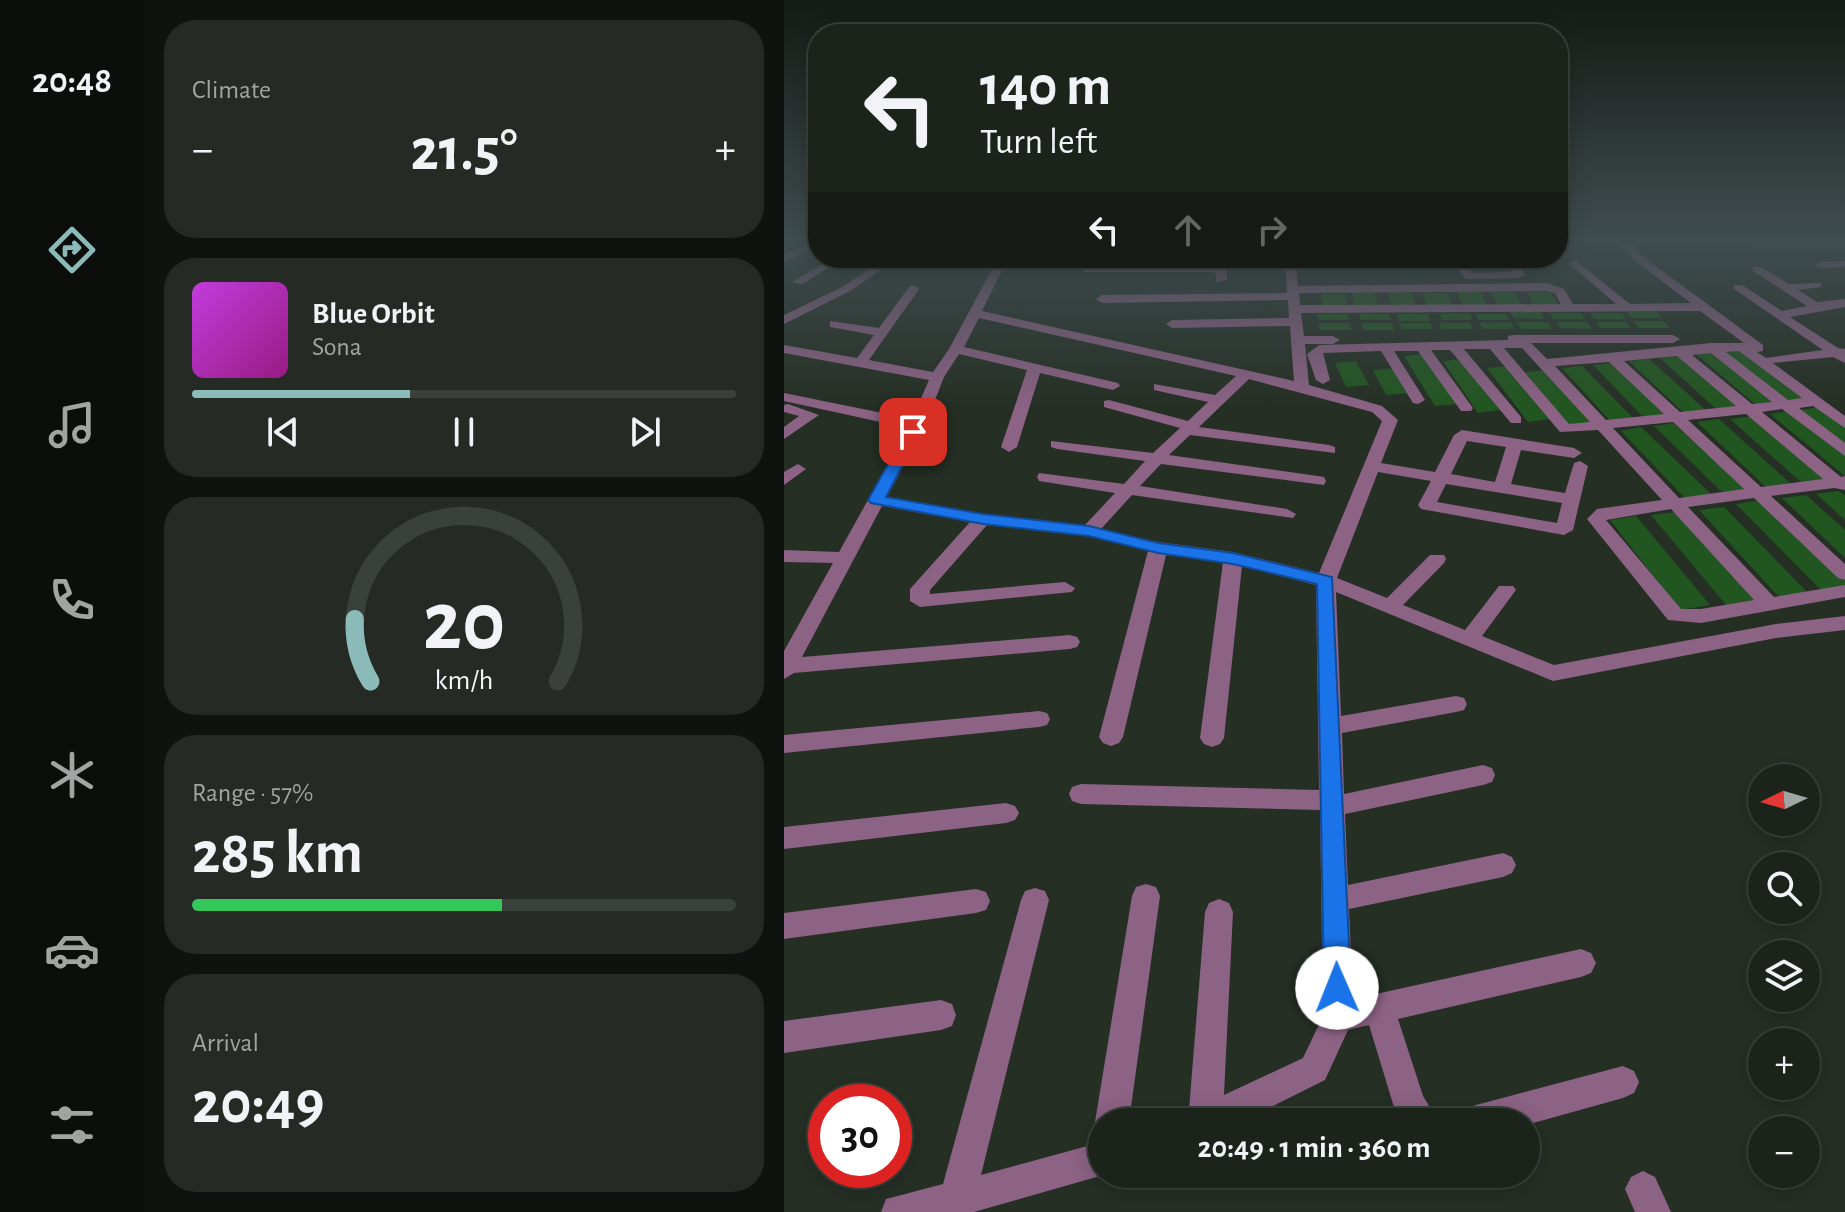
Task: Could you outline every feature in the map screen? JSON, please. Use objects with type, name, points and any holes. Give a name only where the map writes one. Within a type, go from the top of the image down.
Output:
[{"type":"street","points":[[784,320],[833,296]]},
{"type":"street","points":[[861,362],[908,296]]},
{"type":"street","points":[[787,658],[846,558],[917,425],[937,377],[956,349],[984,296]]},
{"type":"street","points":[[1293,296],[1302,387]]},
{"type":"street","points":[[1172,324],[1294,304],[1420,296]]},
{"type":"street","points":[[1563,296],[1569,307]]},
{"type":"street","points":[[1613,296],[1627,307]]},
{"type":"street","points":[[1686,296],[1772,359],[1845,423]]},
{"type":"street","points":[[1751,296],[1842,354]]},
{"type":"street","points":[[1799,296],[1816,306],[1845,303]]},
{"type":"street","points":[[1102,299],[1294,304],[1701,307]]},
{"type":"street","points":[[1779,315],[1815,310],[1818,308],[1816,306]]},
{"type":"street","points":[[975,313],[1302,387],[1377,409],[1390,420],[1326,581],[1338,1017],[1314,1069],[1234,1108]]},
{"type":"street","points":[[834,324],[882,332]]},
{"type":"street","points":[[1297,340],[1746,339]]},
{"type":"street","points":[[1323,380],[1314,354],[1319,349],[1525,344],[1768,603]]},
{"type":"street","points":[[1494,345],[1565,429],[1821,400]]},
{"type":"street","points":[[1454,346],[1516,420]]},
{"type":"street","points":[[1422,347],[1466,408]]},
{"type":"street","points":[[1544,363],[1711,347],[1742,347],[1845,414]]},
{"type":"street","points":[[1711,347],[1845,451]]},
{"type":"street","points":[[1385,348],[1418,400]]},
{"type":"street","points":[[784,349],[937,377]]},
{"type":"street","points":[[956,349],[1113,386]]},
{"type":"street","points":[[1678,350],[1842,484]]},
{"type":"street","points":[[1772,359],[1842,354]]},
{"type":"street","points":[[1612,357],[1845,574]]},
{"type":"street","points":[[1009,447],[1035,368]]},
{"type":"street","points":[[1089,531],[1157,458],[1245,375]]},
{"type":"street","points":[[1159,387],[1218,400]]},
{"type":"street","points":[[784,397],[917,425]]},
{"type":"street","points":[[1109,404],[1189,428],[1329,450]]},
{"type":"street","points":[[784,408],[811,415],[784,435]]},
{"type":"street","points":[[784,435],[800,436],[827,416],[850,421],[863,413]]},
{"type":"street","points":[[1459,436],[1515,444],[1577,459],[1573,500],[1565,528],[1560,530],[1429,507],[1439,477],[1459,436]]},
{"type":"street","points":[[1057,444],[1318,481]]},
{"type":"street","points":[[1501,488],[1515,444]]},
{"type":"street","points":[[1372,466],[1573,500]]},
{"type":"street","points":[[1045,477],[1287,514]]},
{"type":"street","points":[[1842,484],[1603,513],[1596,519],[1675,615],[1701,616],[1845,591]]},
{"type":"street","points":[[876,500],[983,519],[1089,531],[1158,548],[1233,558],[1326,581],[1553,673],[1776,631],[1845,623]]},
{"type":"street","points":[[983,519],[920,589],[920,601],[1065,588]]},
{"type":"street","points":[[1111,737],[1158,548]]},
{"type":"street","points":[[784,556],[846,558]]},
{"type":"street","points":[[1212,738],[1233,558]]},
{"type":"street","points":[[1390,607],[1437,559]]},
{"type":"street","points":[[1469,639],[1506,590]]},
{"type":"street","points":[[787,658],[1070,642]]},
{"type":"street","points":[[1329,727],[1456,704]]},
{"type":"street","points":[[784,744],[1039,719]]},
{"type":"street","points":[[1081,794],[1331,804],[1483,775]]},
{"type":"street","points":[[784,838],[1006,813]]},
{"type":"street","points":[[1335,900],[1503,865]]},
{"type":"street","points":[[1114,1108],[1146,896]]},
{"type":"street","points":[[957,1199],[1035,900]]},
{"type":"street","points":[[784,926],[976,901]]},
{"type":"street","points":[[1206,1108],[1219,912]]},
{"type":"street","points":[[1338,1017],[1581,963]]},
{"type":"street","points":[[1379,1008],[1411,1108]]},
{"type":"street","points":[[784,1037],[941,1015]]},
{"type":"street","points":[[1527,1108],[1623,1082]]},
{"type":"street","points":[[899,1212],[1088,1163]]},
{"type":"building","points":[[1321,296],[1345,296],[1347,307],[1322,307]]},
{"type":"building","points":[[1352,296],[1376,296],[1378,306],[1353,306]]},
{"type":"building","points":[[1389,296],[1413,296],[1415,305],[1391,305]]},
{"type":"building","points":[[1424,296],[1448,296],[1452,306],[1427,306]]},
{"type":"building","points":[[1458,296],[1483,296],[1487,305],[1462,305]]},
{"type":"building","points":[[1493,296],[1517,296],[1521,305],[1497,305]]},
{"type":"building","points":[[1529,296],[1552,296],[1558,305],[1533,305]]},
{"type":"building","points":[[1510,312],[1541,312],[1544,319],[1514,318]]},
{"type":"building","points":[[1626,312],[1657,312],[1662,318],[1632,318]]},
{"type":"building","points":[[1549,313],[1580,313],[1585,319],[1554,319]]},
{"type":"building","points":[[1590,313],[1621,313],[1626,319],[1595,319]]},
{"type":"building","points":[[1317,314],[1348,314],[1349,320],[1319,320]]},
{"type":"building","points":[[1359,314],[1389,314],[1391,320],[1361,320]]},
{"type":"building","points":[[1397,314],[1428,314],[1430,321],[1400,321]]},
{"type":"building","points":[[1439,314],[1470,314],[1472,320],[1442,320]]},
{"type":"building","points":[[1475,314],[1506,314],[1509,320],[1479,320]]},
{"type":"building","points":[[1633,321],[1664,321],[1670,328],[1638,328]]},
{"type":"building","points":[[1511,322],[1514,329],[1483,329],[1479,323]]},
{"type":"building","points":[[1516,322],[1548,322],[1552,329],[1521,329]]},
{"type":"building","points":[[1556,322],[1587,322],[1592,329],[1561,328]]},
{"type":"building","points":[[1595,322],[1626,322],[1631,328],[1600,328]]},
{"type":"building","points":[[1318,323],[1350,323],[1351,330],[1320,330]]},
{"type":"building","points":[[1361,323],[1392,323],[1394,330],[1363,330]]},
{"type":"building","points":[[1399,323],[1430,323],[1433,329],[1402,329]]},
{"type":"building","points":[[1439,323],[1470,323],[1473,329],[1442,329]]},
{"type":"building","points":[[1745,350],[1809,399],[1788,402],[1726,352]]},
{"type":"building","points":[[1716,352],[1777,402],[1756,405],[1696,354]]},
{"type":"building","points":[[1424,354],[1458,404],[1435,406],[1404,356]]},
{"type":"building","points":[[1679,356],[1738,406],[1716,409],[1660,358]]},
{"type":"building","points":[[1463,359],[1501,410],[1478,413],[1443,361]]},
{"type":"building","points":[[1649,359],[1706,410],[1684,413],[1629,361]]},
{"type":"building","points":[[1356,361],[1369,385],[1346,387],[1335,363]]},
{"type":"building","points":[[1613,363],[1666,415],[1643,417],[1593,365]]},
{"type":"building","points":[[1508,366],[1551,419],[1528,422],[1487,368]]},
{"type":"building","points":[[1582,366],[1633,418],[1610,421],[1562,368]]},
{"type":"building","points":[[1395,368],[1409,393],[1386,395],[1373,370]]},
{"type":"building","points":[[1546,370],[1593,423],[1570,426],[1525,372]]},
{"type":"building","points":[[1820,407],[1845,426],[1845,446],[1800,410]]},
{"type":"building","points":[[1791,411],[1845,454],[1845,476],[1770,414]]},
{"type":"building","points":[[1752,416],[1826,480],[1802,483],[1730,419]]},
{"type":"building","points":[[1719,419],[1790,483],[1766,487],[1697,422]]},
{"type":"building","points":[[1673,423],[1746,489],[1722,492],[1654,426]]},
{"type":"building","points":[[1641,427],[1711,494],[1685,498],[1621,431]]},
{"type":"building","points":[[1839,491],[1845,496],[1845,520],[1816,494]]},
{"type":"building","points":[[1806,495],[1845,530],[1845,558],[1782,498]]},
{"type":"building","points":[[1761,500],[1845,581],[1845,586],[1821,590],[1736,504]]},
{"type":"building","points":[[1724,507],[1808,593],[1780,598],[1699,510]]},
{"type":"building","points":[[1676,512],[1755,600],[1726,605],[1651,515]]},
{"type":"building","points":[[1636,516],[1710,605],[1680,610],[1610,520]]},
{"type":"route","points":[[913,432],[876,500],[983,519],[1089,531],[1158,548],[1233,558],[1326,581],[1337,988]]}]
